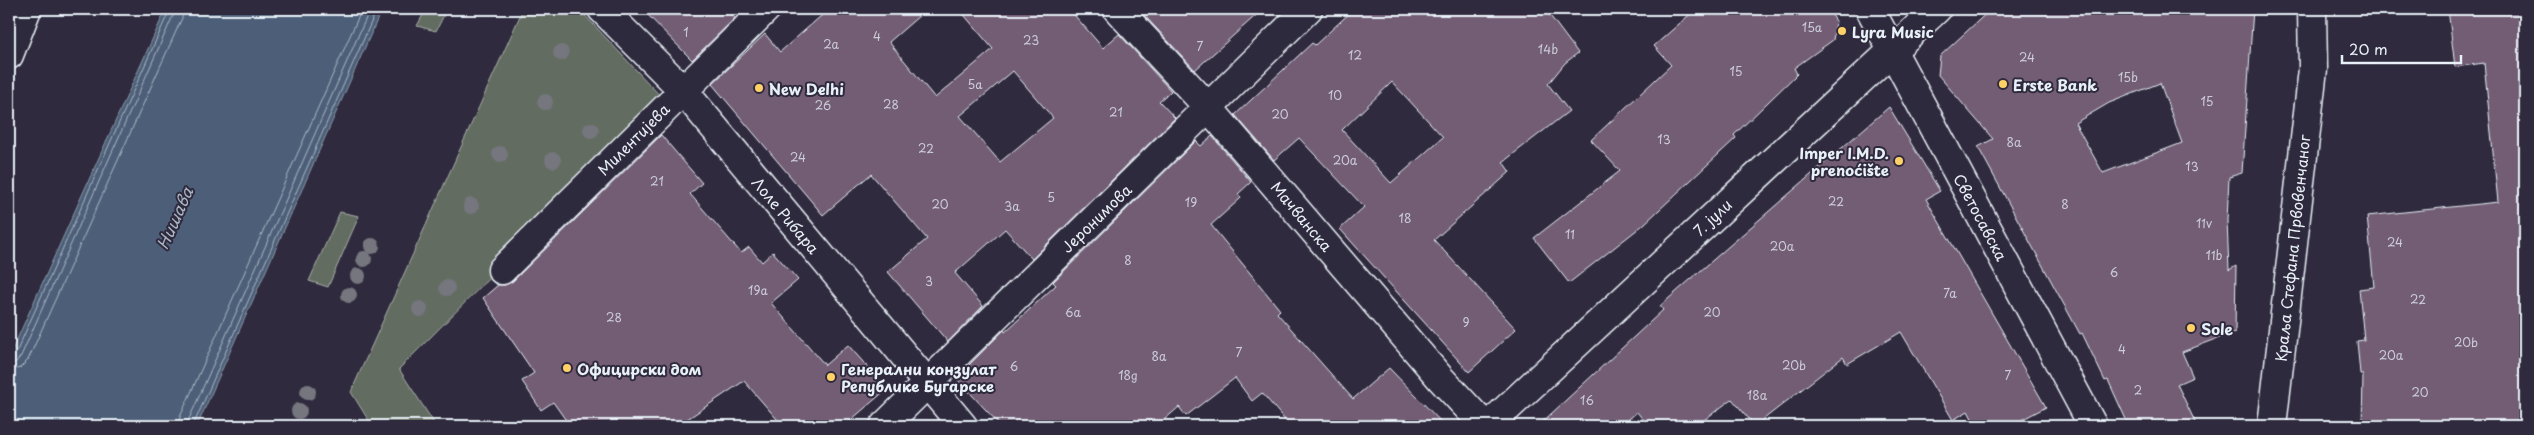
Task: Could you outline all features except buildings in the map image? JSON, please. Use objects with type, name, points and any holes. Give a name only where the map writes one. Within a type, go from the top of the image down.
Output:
[{"type":"street","points":[[9,55],[27,9]]},
{"type":"street","name":"Лоле Рибара","points":[[602,9],[682,89],[963,426]]},
{"type":"street","name":"Милентијева","points":[[502,270],[682,89],[766,9]]},
{"type":"street","name":"Мачванска","points":[[1117,9],[1208,107],[1441,380],[1487,426]]},
{"type":"street","name":"Јеронимова","points":[[884,426],[1308,9]]},
{"type":"street","name":"Светосавска","points":[[1870,9],[2093,426]]},
{"type":"street","name":"7. јули","points":[[1487,426],[1937,9]]},
{"type":"street","name":"Краља Стефана Првовенчаног","points":[[2272,426],[2312,69],[2312,9]]},
{"type":"street","name":"Краља Стефана Првовенчаног","points":[[2312,69],[2328,9]]},
{"type":"shaded area","points":[[426,9],[447,9],[436,31],[417,26]]},
{"type":"shaded area","points":[[523,9],[579,9],[665,101],[399,369],[436,426],[372,426],[351,392]]},
{"type":"shaded area","points":[[340,212],[359,216],[328,287],[309,281]]},
{"type":"water","name":"Нишава","points":[[166,9],[382,9],[197,426],[9,426],[9,357]]},
{"type":"place","name":"Lyra Music","points":[[1842,31]]},
{"type":"place","name":"Erste Bank","points":[[2003,84]]},
{"type":"place","name":"New Delhi","points":[[759,88]]},
{"type":"place","name":"Imper I.M.D. prenoćište","points":[[1899,161]]},
{"type":"place","name":"Sole","points":[[2191,328]]},
{"type":"place","name":"Официрски дом","points":[[567,368]]},
{"type":"place","name":"Генерални конзулат Републике Бугарске","points":[[831,377]]}]
